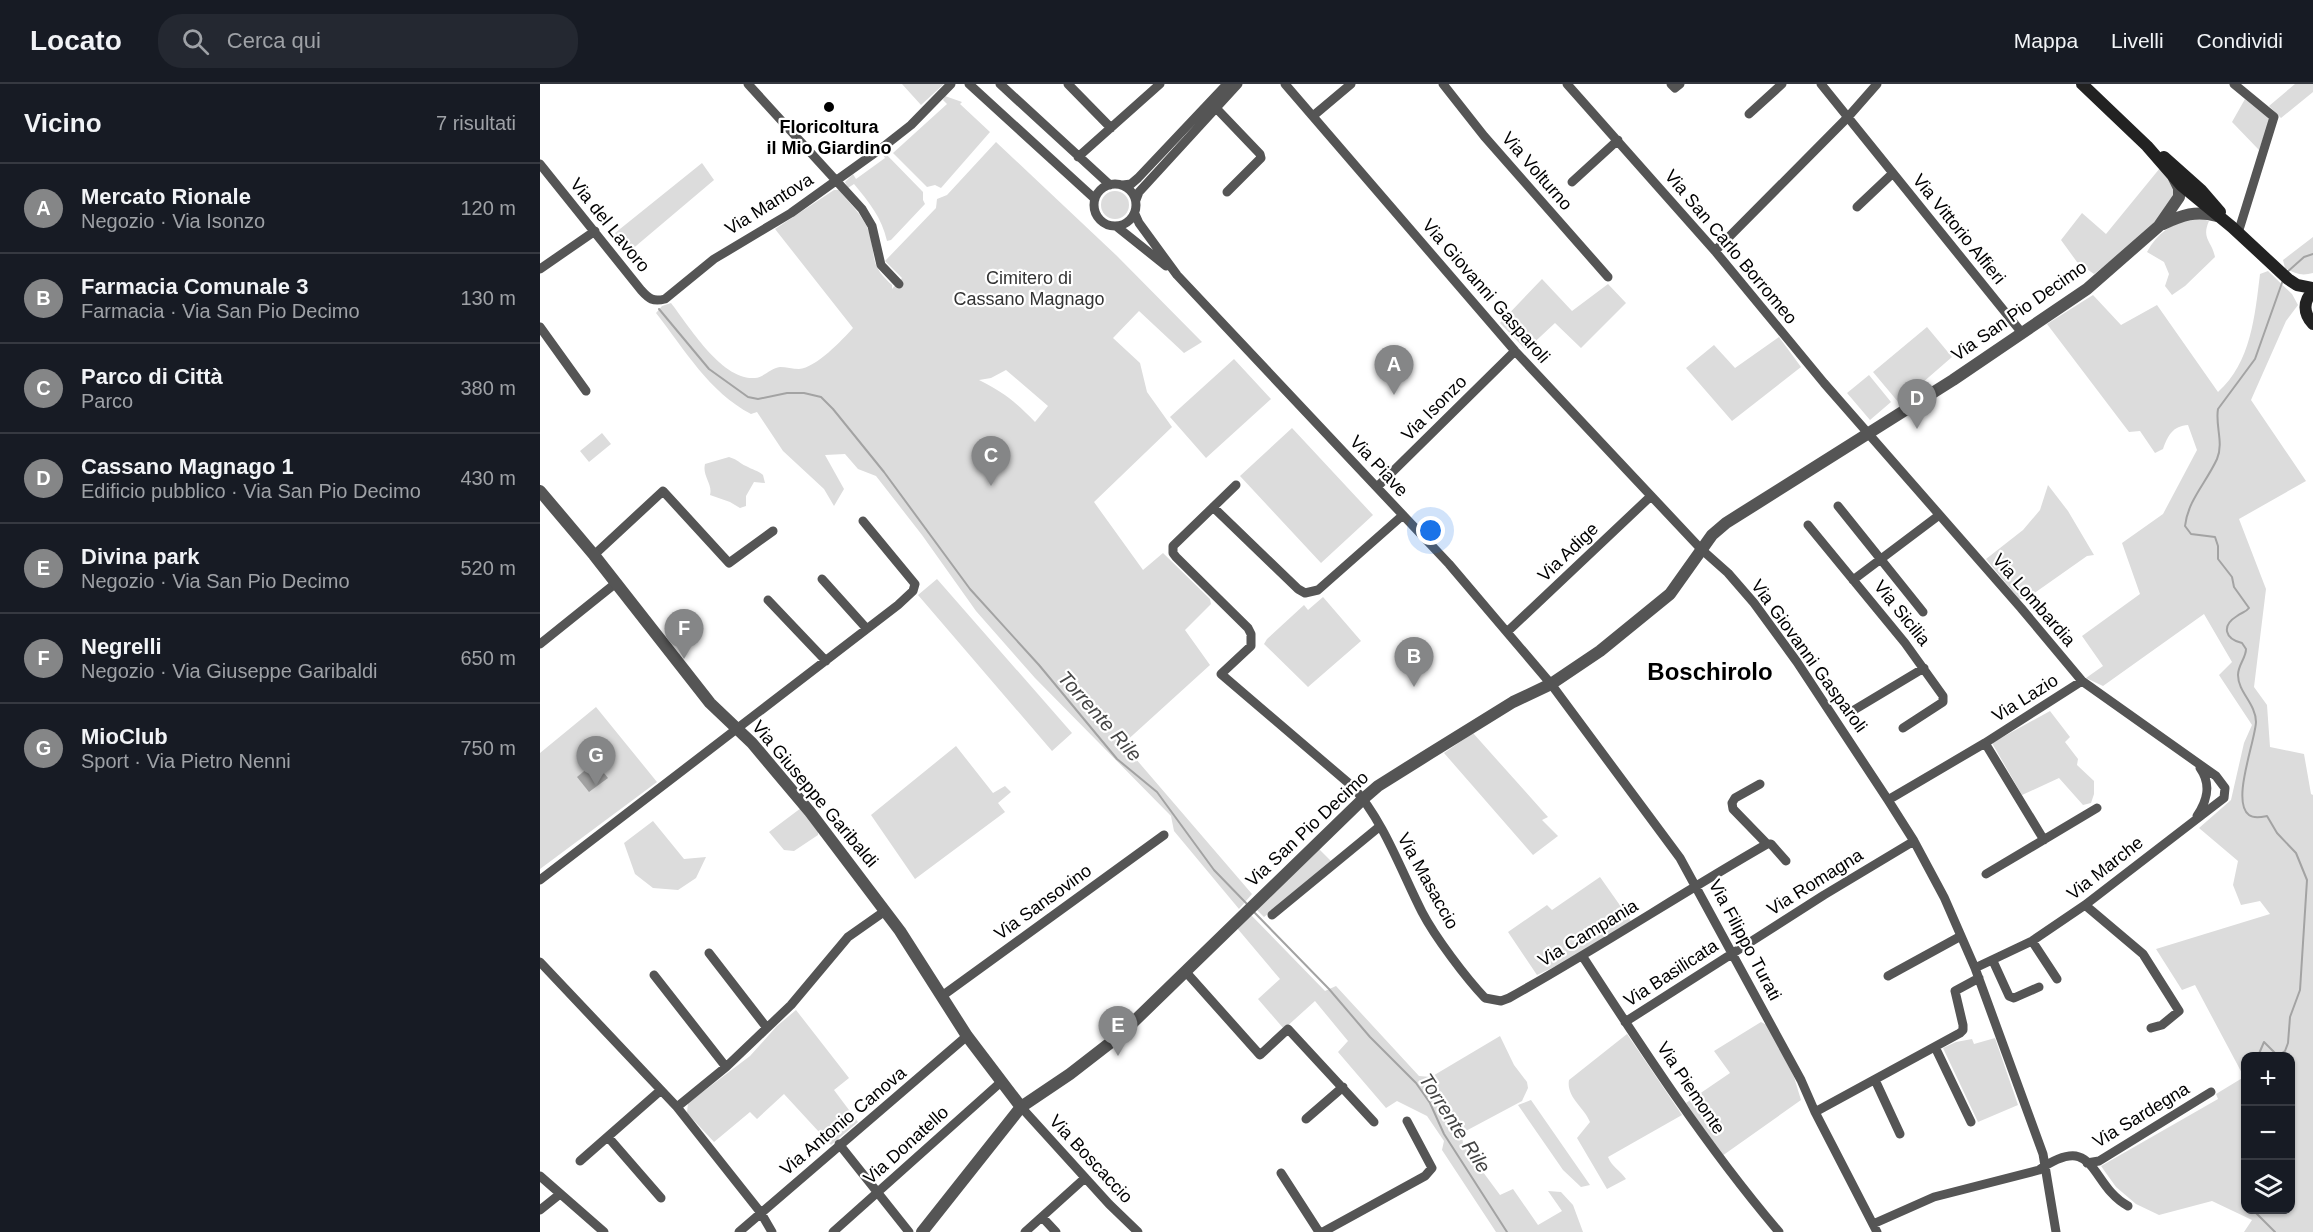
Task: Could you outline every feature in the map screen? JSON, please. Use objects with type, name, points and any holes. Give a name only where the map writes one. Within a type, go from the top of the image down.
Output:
[{"type":"main road","points":[[2082,84],[2147,146],[2171,175],[2194,196],[2217,212]]},
{"type":"main road","points":[[2147,146],[2166,158],[2193,182],[2217,212],[2275,268],[2297,285],[2313,290],[2305,304],[2305,311],[2313,324]]},
{"type":"main road","points":[[2288,279],[2305,304]]},
{"type":"street","points":[[748,84],[866,215],[872,226],[882,265],[899,284]]},
{"type":"street","name":"Via Mantova","points":[[657,301],[665,299],[714,259],[791,213],[836,181],[911,125],[951,84]]},
{"type":"street","points":[[969,84],[1095,199]]},
{"type":"street","points":[[1000,84],[1110,185]]},
{"type":"street","points":[[1068,84],[1110,128]]},
{"type":"street","points":[[1143,84],[1150,93]]},
{"type":"street","points":[[1077,157],[1160,84]]},
{"type":"street","points":[[1227,84],[1131,184],[1110,185],[1101,190],[1095,199],[1095,210],[1100,219],[1109,225],[1116,226],[1126,223],[1135,214],[1136,200],[1140,192],[1238,84]]},
{"type":"street","name":"Via Giovanni Gasparoli","points":[[1285,84],[1515,351],[1701,549],[1728,573],[1754,603],[1797,662],[1914,841],[1944,897],[1979,978],[2045,1165],[2056,1232]]},
{"type":"street","points":[[1313,116],[1351,84]]},
{"type":"street","name":"Via Volturno","points":[[1443,84],[1484,136],[1608,277]]},
{"type":"street","name":"Via San Carlo Borromeo","points":[[1568,84],[1715,251],[1868,434]]},
{"type":"street","points":[[1671,84],[1675,88],[1680,84]]},
{"type":"street","points":[[1749,114],[1782,84]]},
{"type":"street","name":"Via Vittorio Alfieri","points":[[1821,84],[2022,333]]},
{"type":"street","points":[[1715,251],[1848,117],[1877,84]]},
{"type":"street","points":[[2234,84],[2274,117],[2235,230]]},
{"type":"street","points":[[1216,108],[1260,154],[1261,158],[1227,192]]},
{"type":"street","points":[[1572,182],[1618,140]]},
{"type":"street","name":"Via del Lavoro","points":[[540,164],[641,290],[649,299],[657,301]]},
{"type":"street","name":"Via Vittorio Alfieri","points":[[1857,207],[1893,173]]},
{"type":"street","points":[[2171,175],[2179,188],[2177,202],[2194,196],[2193,182]]},
{"type":"street","points":[[1123,185],[1136,200]]},
{"type":"street","name":"Via San Pio Decimo","points":[[2159,226],[2181,215],[2190,206],[2194,196]]},
{"type":"street","name":"Via San Pio Decimo","points":[[922,1232],[1021,1107],[1070,1074],[1119,1036],[1254,902],[1377,786],[1495,712],[1551,684],[1600,651],[1663,602],[1677,586],[1712,535],[1742,512],[1868,434],[2087,289],[2159,226],[2177,202]]},
{"type":"street","name":"Via San Pio Decimo","points":[[2181,215],[2217,212]]},
{"type":"street","name":"Via Piave","points":[[1135,214],[1138,223],[1177,275],[1403,515],[1551,684]]},
{"type":"street","name":"Via Piave","points":[[1116,226],[1177,275]]},
{"type":"street","points":[[540,270],[595,231]]},
{"type":"street","points":[[540,327],[586,391]]},
{"type":"street","name":"Via Isonzo","points":[[1377,487],[1515,351]]},
{"type":"street","name":"Via Lombardia","points":[[1868,434],[2082,681],[2197,764]]},
{"type":"street","points":[[1236,484],[1213,507],[1298,589],[1305,593],[1318,590],[1403,515]]},
{"type":"street","name":"Via Giuseppe Garibaldi","points":[[540,491],[594,555],[710,703],[739,729],[810,812],[885,911],[967,1036],[1021,1107]]},
{"type":"street","points":[[594,555],[663,491],[729,563],[773,531]]},
{"type":"street","name":"Via Adige","points":[[1507,632],[1651,496]]},
{"type":"street","name":"Via Sicilia","points":[[1838,506],[1923,612]]},
{"type":"street","name":"Via Masaccio","points":[[1213,507],[1177,541],[1173,553],[1248,628],[1251,634],[1251,646],[1221,674],[1352,786],[1363,799],[1428,924],[1480,993],[1493,1001]]},
{"type":"street","name":"Via Sicilia","points":[[1854,580],[1938,516]]},
{"type":"street","points":[[540,880],[739,729],[913,591],[915,584],[864,521]]},
{"type":"street","name":"Via Sicilia","points":[[1808,525],[1924,668],[1943,696],[1943,702],[1903,728]]},
{"type":"street","points":[[822,579],[867,629]]},
{"type":"street","points":[[540,644],[616,583]]},
{"type":"street","points":[[768,600],[826,661]]},
{"type":"street","name":"Via Sicilia","points":[[1849,713],[1924,668]]},
{"type":"street","name":"Via Lazio","points":[[1888,800],[1985,743],[2082,681]]},
{"type":"street","name":"Via Filippo Turati","points":[[1551,684],[1680,858],[1801,1080],[1875,1228]]},
{"type":"street","name":"Via Lazio","points":[[1985,743],[2044,840]]},
{"type":"street","name":"Via Marche","points":[[2196,818],[2203,807],[2208,788],[2197,764]]},
{"type":"street","name":"Via Marche","points":[[1975,968],[2032,941],[2085,905],[2196,818],[2219,803],[2226,794],[2222,782],[2197,764]]},
{"type":"street","points":[[1760,784],[1735,798],[1732,803],[1733,808],[1786,861]]},
{"type":"street","points":[[1986,874],[2097,808]]},
{"type":"street","points":[[1272,915],[1379,827]]},
{"type":"street","name":"Via Sansovino","points":[[942,996],[1164,835]]},
{"type":"street","name":"Via Romagna","points":[[1733,953],[1914,841]]},
{"type":"street","name":"Via Campania","points":[[1493,1001],[1509,998],[1583,957],[1696,885],[1767,844]]},
{"type":"street","points":[[2085,905],[2143,954],[2179,1011],[2162,1025],[2151,1028]]},
{"type":"street","points":[[677,1107],[726,1067],[767,1028],[812,981],[848,937],[885,911]]},
{"type":"street","points":[[1888,976],[1961,936]]},
{"type":"street","points":[[2032,941],[2057,979]]},
{"type":"street","points":[[709,953],[767,1028]]},
{"type":"street","name":"Via Basilicata","points":[[1625,1022],[1733,953]]},
{"type":"street","name":"Via Piemonte","points":[[1583,957],[1625,1022],[1737,1182],[1779,1232]]},
{"type":"street","points":[[1993,961],[2009,996],[2014,998],[2038,987]]},
{"type":"street","points":[[540,962],[677,1107],[761,1213],[772,1232]]},
{"type":"street","points":[[1185,971],[1260,1055],[1288,1029],[1374,1122]]},
{"type":"street","points":[[654,975],[726,1067]]},
{"type":"street","points":[[1815,1112],[1963,1030],[1955,991],[1979,978]]},
{"type":"street","name":"Via Antonio Canova","points":[[739,1232],[967,1036]]},
{"type":"street","points":[[1935,1047],[1971,1122]]},
{"type":"street","points":[[1875,1080],[1899,1134]]},
{"type":"street","name":"Via Donatello","points":[[833,1232],[1001,1082]]},
{"type":"street","points":[[1305,1119],[1343,1088]]},
{"type":"street","points":[[580,1161],[661,1090]]},
{"type":"street","name":"Via Sardegna","points":[[2087,1163],[2099,1161],[2211,1092]]},
{"type":"street","name":"Via Boscaccio","points":[[1021,1107],[1138,1232]]},
{"type":"street","points":[[1281,1173],[1321,1232],[1425,1176],[1430,1171],[1432,1168],[1407,1121]]},
{"type":"street","points":[[608,1137],[661,1198]]},
{"type":"street","points":[[839,1144],[909,1232]]},
{"type":"street","name":"Via Sardegna","points":[[1875,1228],[1934,1197],[2039,1170],[2045,1165],[2072,1155],[2078,1155],[2087,1163],[2114,1196],[2128,1206]]},
{"type":"street","points":[[540,1176],[604,1232]]},
{"type":"street","points":[[1024,1232],[1085,1178]]},
{"type":"street","points":[[540,1210],[560,1194]]},
{"type":"street","points":[[1042,1217],[1056,1232]]},
{"type":"green space","points":[[902,84],[944,84],[921,105]]},
{"type":"green space","points":[[2295,84],[2313,84],[2313,92],[2281,118],[2269,106]]},
{"type":"green space","points":[[945,96],[962,102],[960,104],[990,132],[941,188],[935,185],[927,187],[893,153],[947,104],[943,100]]},
{"type":"green space","points":[[2245,99],[2270,119],[2259,150],[2232,122]]},
{"type":"green space","name":"Cimitero di Cassano Magnago","points":[[996,142],[1117,256],[1202,342],[1184,353],[1139,311],[1113,338],[1140,363],[1147,392],[1172,427],[1094,502],[1143,570],[1163,553],[1210,599],[1211,604],[1185,630],[1210,665],[1123,744],[1252,894],[1239,909],[1174,831],[1171,816],[1035,678],[976,611],[922,535],[876,476],[858,469],[845,454],[825,455],[844,489],[834,506],[824,489],[783,451],[757,412],[751,414],[736,405],[710,382],[656,313],[662,306],[671,303],[707,350],[730,371],[743,377],[755,378],[780,367],[799,369],[806,367],[828,353],[853,328],[775,229],[834,190],[839,190],[867,226],[876,265],[892,285],[892,289],[902,278],[885,261],[936,208],[937,199],[947,195]],"holes":[[[1006,370],[1048,406],[1035,422],[1009,398],[979,380],[991,378]]]},
{"type":"green space","points":[[884,152],[923,192],[925,204],[891,240],[887,241],[882,225],[870,204],[854,184],[848,188],[845,182],[853,174],[856,179],[885,158],[882,153]]},
{"type":"green space","points":[[702,163],[714,180],[630,251],[615,233]]},
{"type":"green space","points":[[2160,168],[2173,181],[2176,188],[2165,212],[2128,247],[2094,274],[2077,262],[2061,240],[2082,213],[2106,234]]},
{"type":"green space","points":[[1115,191],[1125,195],[1129,205],[1125,215],[1115,219],[1105,215],[1101,205],[1105,195]]},
{"type":"green space","points":[[2192,216],[2209,221],[2206,232],[2215,257],[2185,286],[2172,295],[2165,286],[2169,274],[2164,262],[2147,252],[2155,239],[2166,230]]},
{"type":"green space","points":[[2313,237],[2313,273],[2299,274],[2285,268],[2283,260]]},
{"type":"green space","points":[[2268,271],[2292,294],[2298,305],[2286,321],[2251,400],[2306,481],[2239,519],[2266,589],[2254,687],[2267,705],[2270,747],[2304,754],[2313,795],[2313,1232],[2244,1232],[2252,1220],[2212,1201],[2159,1215],[2136,1204],[2116,1187],[2101,1166],[2218,1099],[2216,1094],[2241,1079],[2241,1214],[2295,1214],[2295,1052],[2241,1052],[2241,1071],[2195,985],[2182,990],[2156,949],[2270,914],[2260,901],[2241,905],[2233,885],[2238,861],[2199,828],[2231,800],[2244,743],[2252,725],[2219,675],[2232,662],[2204,614],[2103,686],[2086,678],[2103,666],[2082,636],[2140,594],[2122,543],[2163,514],[2197,450],[2188,425],[2175,429],[2163,449],[2155,453],[2140,431],[2129,432],[2047,324],[2093,295],[2121,325],[2157,305],[2218,392],[2238,367],[2250,338],[2260,274]]},
{"type":"green space","points":[[1542,279],[1572,311],[1608,284],[1626,303],[1581,348],[1555,323],[1526,350],[1500,323]]},
{"type":"green space","points":[[1927,327],[1952,357],[1899,403],[1873,372]]},
{"type":"green space","points":[[1779,337],[1801,367],[1732,421],[1686,368],[1714,345],[1735,368]]},
{"type":"green space","points":[[1234,359],[1271,399],[1206,458],[1170,417]]},
{"type":"green space","points":[[1869,375],[1891,402],[1870,420],[1847,393]]},
{"type":"green space","points":[[1292,428],[1373,515],[1321,563],[1240,476]]},
{"type":"green space","points":[[602,433],[611,444],[589,462],[580,451]]},
{"type":"green space","points":[[729,457],[761,473],[765,483],[754,482],[746,496],[746,506],[740,508],[710,495],[711,491],[704,468],[705,464]]},
{"type":"green space","points":[[2048,485],[2068,511],[2094,555],[2087,556],[2026,599],[2019,599],[1986,559],[2023,530],[2040,510]]},
{"type":"green space","points":[[937,579],[1072,733],[1052,751],[918,595]]},
{"type":"green space","points":[[1323,597],[1361,641],[1308,687],[1264,644],[1304,605],[1308,610]]},
{"type":"green space","points":[[596,707],[657,782],[540,869],[540,753]]},
{"type":"green space","points":[[2050,711],[2070,737],[2065,742],[2078,759],[2077,765],[2094,781],[2091,803],[2083,805],[2059,778],[2022,795],[1992,743]]},
{"type":"green space","points":[[1473,733],[1548,817],[1542,820],[1558,836],[1533,855],[1444,753]]},
{"type":"green space","points":[[956,746],[993,793],[1005,786],[1011,792],[998,803],[1005,812],[915,879],[871,815]]},
{"type":"green space","points":[[801,808],[818,830],[818,835],[794,851],[784,850],[769,832]]},
{"type":"green space","points":[[653,821],[684,859],[706,857],[696,878],[678,890],[653,888],[635,874],[624,843]]},
{"type":"green space","points":[[1319,849],[1333,863],[1264,917],[1256,909]]},
{"type":"green space","points":[[1600,877],[1631,921],[1573,958],[1537,975],[1508,932],[1547,905],[1552,910]]},
{"type":"green space","points":[[1251,915],[1325,991],[1336,986],[1419,1076],[1431,1077],[1500,1036],[1514,1065],[1527,1082],[1528,1088],[1522,1101],[1462,1133],[1463,1145],[1500,1195],[1513,1189],[1538,1225],[1562,1211],[1548,1191],[1561,1192],[1573,1205],[1583,1232],[1496,1232],[1442,1150],[1444,1141],[1427,1116],[1397,1101],[1386,1108],[1338,1052],[1348,1041],[1315,1001],[1284,1029],[1258,999],[1280,979],[1237,928]]},
{"type":"green space","points":[[796,1010],[849,1078],[834,1090],[858,1122],[831,1145],[784,1094],[757,1119],[750,1112],[714,1142],[687,1113],[688,1103],[750,1056],[777,1026]]},
{"type":"green space","points":[[1761,1022],[1767,1025],[1794,1077],[1801,1100],[1722,1156],[1686,1103],[1730,1073],[1714,1051]]},
{"type":"green space","points":[[1627,1034],[1682,1115],[1608,1157],[1626,1179],[1607,1189],[1577,1138],[1590,1122],[1570,1092],[1569,1080]]},
{"type":"green space","points":[[1995,1038],[2018,1105],[1978,1122],[1943,1048],[1956,1042],[1972,1039],[1974,1044]]},
{"type":"green space","points":[[1531,1100],[1590,1185],[1581,1187],[1563,1170],[1518,1105]]},
{"type":"shaded area","points":[[595,762],[608,778],[589,792],[577,777]]},
{"type":"waterway","points":[[2286,273],[2304,257],[2313,254]]},
{"type":"waterway","points":[[2283,280],[2255,359],[2218,409],[2219,453],[2190,508],[2185,526],[2191,534],[2215,537],[2218,559],[2232,577],[2234,587],[2249,608],[2232,620],[2227,628],[2229,635],[2242,643],[2246,649],[2238,675],[2241,687],[2253,709],[2256,722],[2243,785],[2244,808],[2251,816],[2267,816],[2277,833],[2296,853],[2307,880],[2300,990],[2290,1017],[2288,1043],[2284,1052]]},
{"type":"waterway","name":"Torrente Rile","points":[[659,309],[709,369],[748,397],[758,399],[787,393],[804,393],[821,397],[833,409],[884,472],[970,589],[1039,665],[1117,759],[1157,792],[1214,870],[1247,904]]},
{"type":"waterway","name":"Torrente Rile","points":[[1253,911],[1416,1083],[1430,1103],[1444,1134],[1507,1232]]},
{"type":"waterway","points":[[2260,1052],[2264,1042],[2274,1052]]},
{"type":"waterway","points":[[2257,1214],[2275,1232]]},
{"type":"place","name":"Floricoltura il Mio Giardino","points":[[829,107]]},
{"type":"place","name":"Mercato Rionale","points":[[1394,395]]},
{"type":"place","name":"Cassano Magnago 1","points":[[1917,429]]},
{"type":"place","name":"Parco di Città","points":[[991,486]]},
{"type":"place","name":"Negrelli","points":[[684,659]]},
{"type":"place","name":"Farmacia Comunale 3","points":[[1414,687]]},
{"type":"place","name":"MioClub","points":[[596,786]]},
{"type":"place","name":"Divina park","points":[[1118,1056]]},
{"type":"district","name":"Boschirolo","points":[[1710,671]]}]
